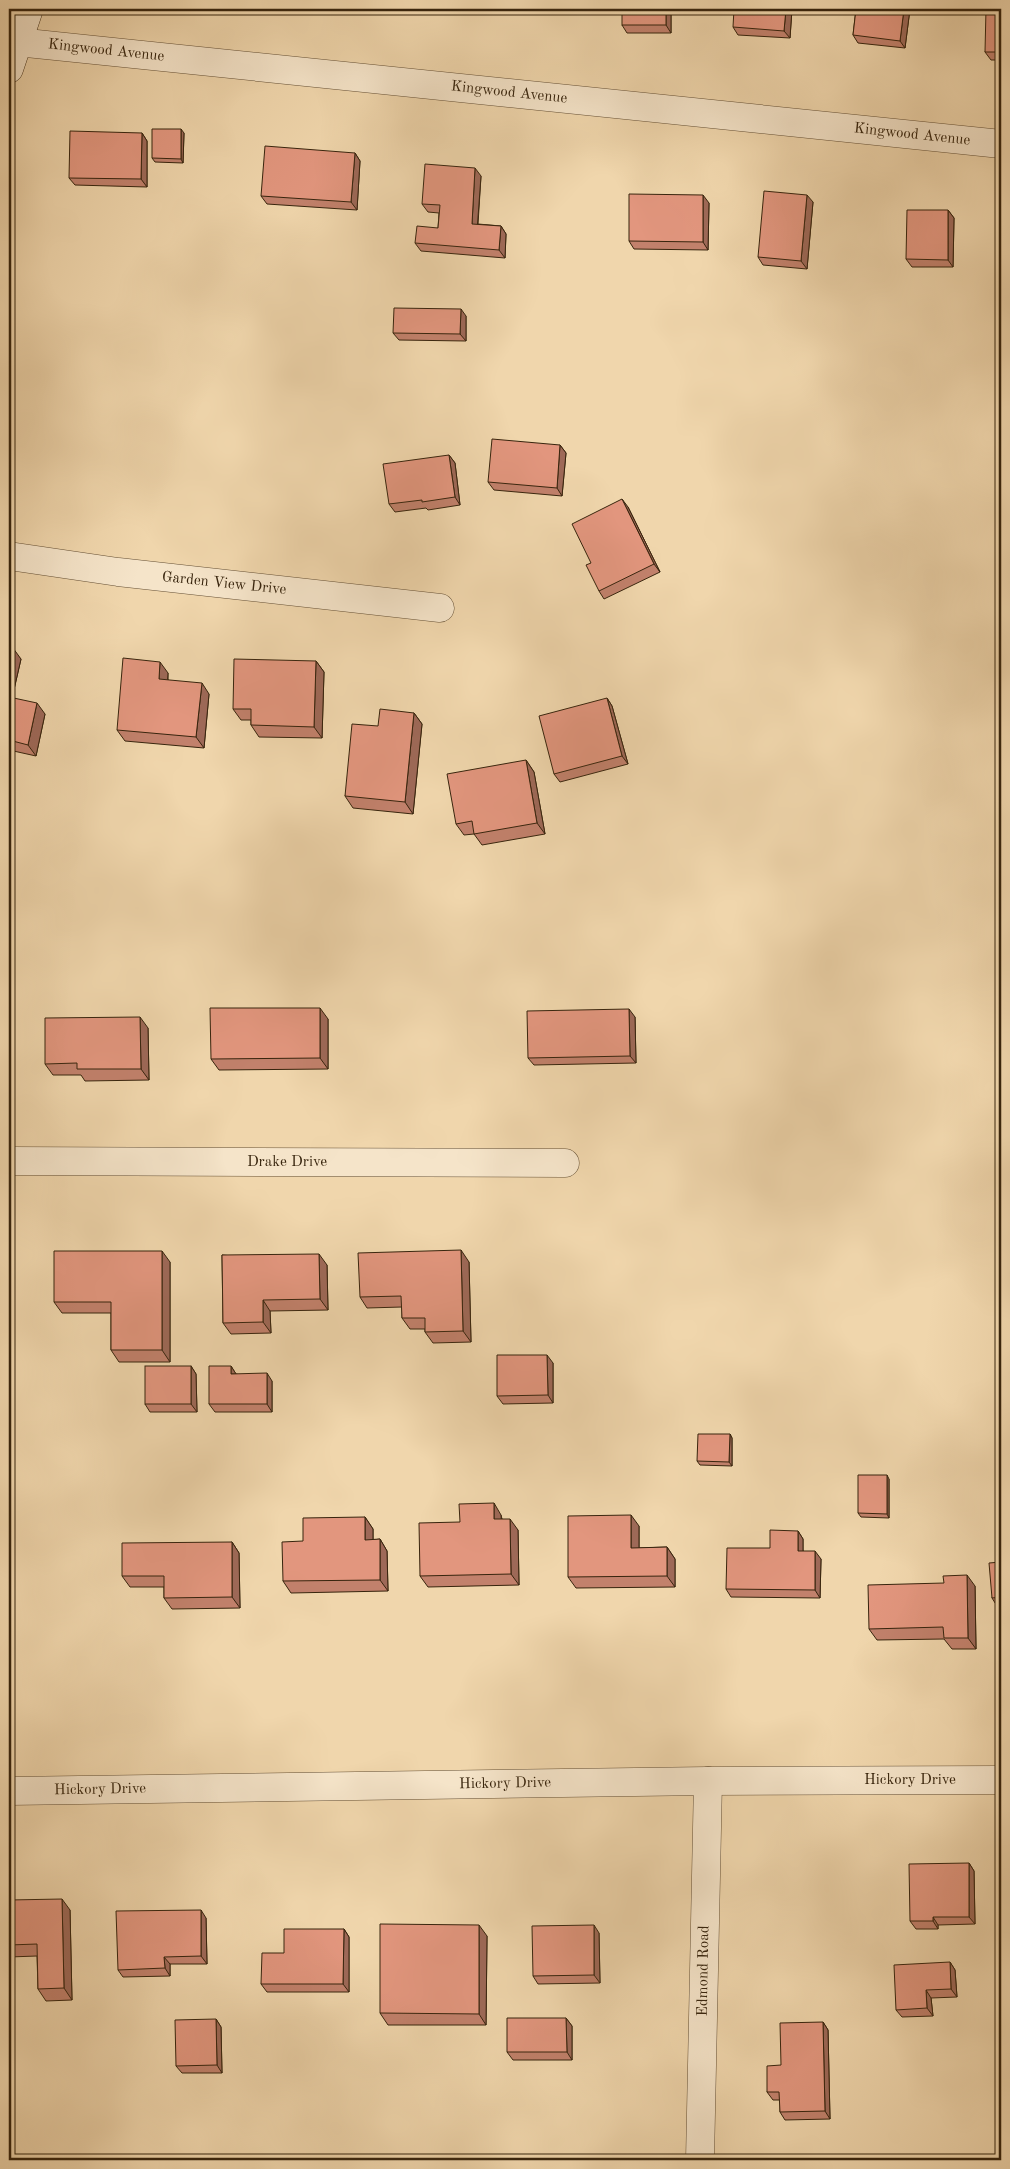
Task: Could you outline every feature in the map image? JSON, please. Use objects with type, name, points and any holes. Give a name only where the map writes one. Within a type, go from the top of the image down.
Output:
[{"type":"street","points":[[9,69],[29,9]]},
{"type":"street","name":"Kingwood Avenue","points":[[17,42],[1001,144]]},
{"type":"street","name":"Garden View Drive","points":[[9,556],[118,572],[440,608]]},
{"type":"street","name":"Drake Drive","points":[[9,1161],[565,1163]]},
{"type":"street","name":"Hickory Drive","points":[[9,1792],[708,1781],[1001,1780]]},
{"type":"street","name":"Edmond Road","points":[[700,2160],[708,1781]]},
{"type":"building","points":[[622,9],[666,9],[666,25],[622,25]]},
{"type":"building","points":[[734,9],[786,9],[784,31],[733,27]]},
{"type":"building","points":[[856,9],[904,9],[900,41],[853,35]]},
{"type":"building","points":[[986,9],[1001,9],[1001,52],[985,52]]},
{"type":"building","points":[[152,129],[181,129],[181,159],[152,158]]},
{"type":"building","points":[[70,131],[142,133],[141,179],[69,178]]},
{"type":"building","points":[[265,146],[355,153],[351,202],[261,196]]},
{"type":"building","points":[[425,164],[475,168],[472,224],[501,226],[499,250],[415,243],[417,226],[438,228],[440,205],[422,204]]},
{"type":"building","points":[[764,191],[807,195],[801,261],[758,257]]},
{"type":"building","points":[[629,194],[703,195],[703,242],[629,241]]},
{"type":"building","points":[[907,210],[948,210],[948,260],[906,259]]},
{"type":"building","points":[[394,308],[461,309],[460,334],[393,333]]},
{"type":"building","points":[[492,439],[560,445],[557,488],[488,482]]},
{"type":"building","points":[[449,455],[455,497],[389,504],[383,464]]},
{"type":"building","points":[[622,499],[654,564],[599,591],[586,565],[591,563],[572,524]]},
{"type":"building","points":[[9,647],[13,648],[9,667]]},
{"type":"building","points":[[123,658],[160,662],[159,679],[202,683],[196,737],[117,730]]},
{"type":"building","points":[[234,659],[316,661],[314,727],[251,725],[251,709],[233,709]]},
{"type":"building","points":[[9,697],[37,703],[28,745],[9,740]]},
{"type":"building","points":[[607,698],[622,756],[554,774],[539,716]]},
{"type":"building","points":[[380,709],[414,713],[405,802],[345,796],[352,724],[378,726]]},
{"type":"building","points":[[526,760],[537,823],[474,834],[472,821],[456,824],[447,774]]},
{"type":"building","points":[[210,1008],[320,1008],[320,1058],[211,1059]]},
{"type":"building","points":[[629,1009],[630,1056],[528,1058],[527,1011]]},
{"type":"building","points":[[140,1017],[141,1069],[77,1069],[77,1063],[45,1064],[45,1018]]},
{"type":"building","points":[[461,1250],[463,1331],[425,1332],[425,1318],[402,1318],[401,1296],[360,1297],[358,1253]]},
{"type":"building","points":[[54,1251],[162,1251],[162,1350],[111,1350],[111,1302],[54,1302]]},
{"type":"building","points":[[319,1254],[320,1299],[263,1300],[263,1322],[223,1323],[222,1255]]},
{"type":"building","points":[[497,1355],[547,1355],[548,1395],[497,1396]]},
{"type":"building","points":[[145,1366],[191,1366],[191,1404],[145,1404]]},
{"type":"building","points":[[209,1366],[231,1366],[231,1374],[267,1373],[267,1404],[209,1404]]},
{"type":"building","points":[[698,1434],[730,1434],[729,1462],[697,1461]]},
{"type":"building","points":[[858,1475],[887,1475],[887,1514],[858,1513]]},
{"type":"building","points":[[494,1503],[494,1519],[510,1519],[511,1574],[420,1576],[419,1523],[460,1522],[459,1504]]},
{"type":"building","points":[[631,1515],[631,1548],[667,1547],[667,1576],[568,1577],[568,1516]]},
{"type":"building","points":[[365,1517],[365,1540],[380,1539],[380,1580],[283,1581],[282,1542],[303,1541],[303,1518]]},
{"type":"building","points":[[770,1530],[798,1531],[798,1551],[815,1551],[815,1590],[726,1589],[727,1548],[770,1548]]},
{"type":"building","points":[[232,1542],[232,1597],[164,1598],[164,1576],[122,1576],[122,1543]]},
{"type":"building","points":[[1001,1562],[1001,1597],[992,1598],[989,1563]]},
{"type":"building","points":[[967,1575],[968,1638],[944,1638],[943,1627],[869,1629],[868,1585],[944,1583],[943,1576]]},
{"type":"building","points":[[969,1863],[969,1917],[933,1917],[933,1921],[910,1921],[909,1864]]},
{"type":"building","points":[[62,1899],[64,1988],[38,1989],[37,1944],[9,1945],[9,1900]]},
{"type":"building","points":[[201,1910],[201,1956],[164,1957],[165,1968],[118,1970],[116,1911]]},
{"type":"building","points":[[380,1924],[479,1925],[479,2014],[380,2013]]},
{"type":"building","points":[[594,1925],[594,1975],[533,1976],[532,1926]]},
{"type":"building","points":[[284,1929],[344,1929],[343,1984],[261,1984],[262,1953],[284,1953]]},
{"type":"building","points":[[950,1962],[951,1989],[926,1990],[927,2008],[896,2010],[894,1965]]},
{"type":"building","points":[[507,2018],[566,2018],[567,2052],[507,2052]]},
{"type":"building","points":[[216,2019],[217,2065],[176,2066],[175,2020]]},
{"type":"building","points":[[823,2022],[825,2111],[780,2112],[779,2092],[767,2092],[767,2066],[781,2065],[780,2023]]}]
